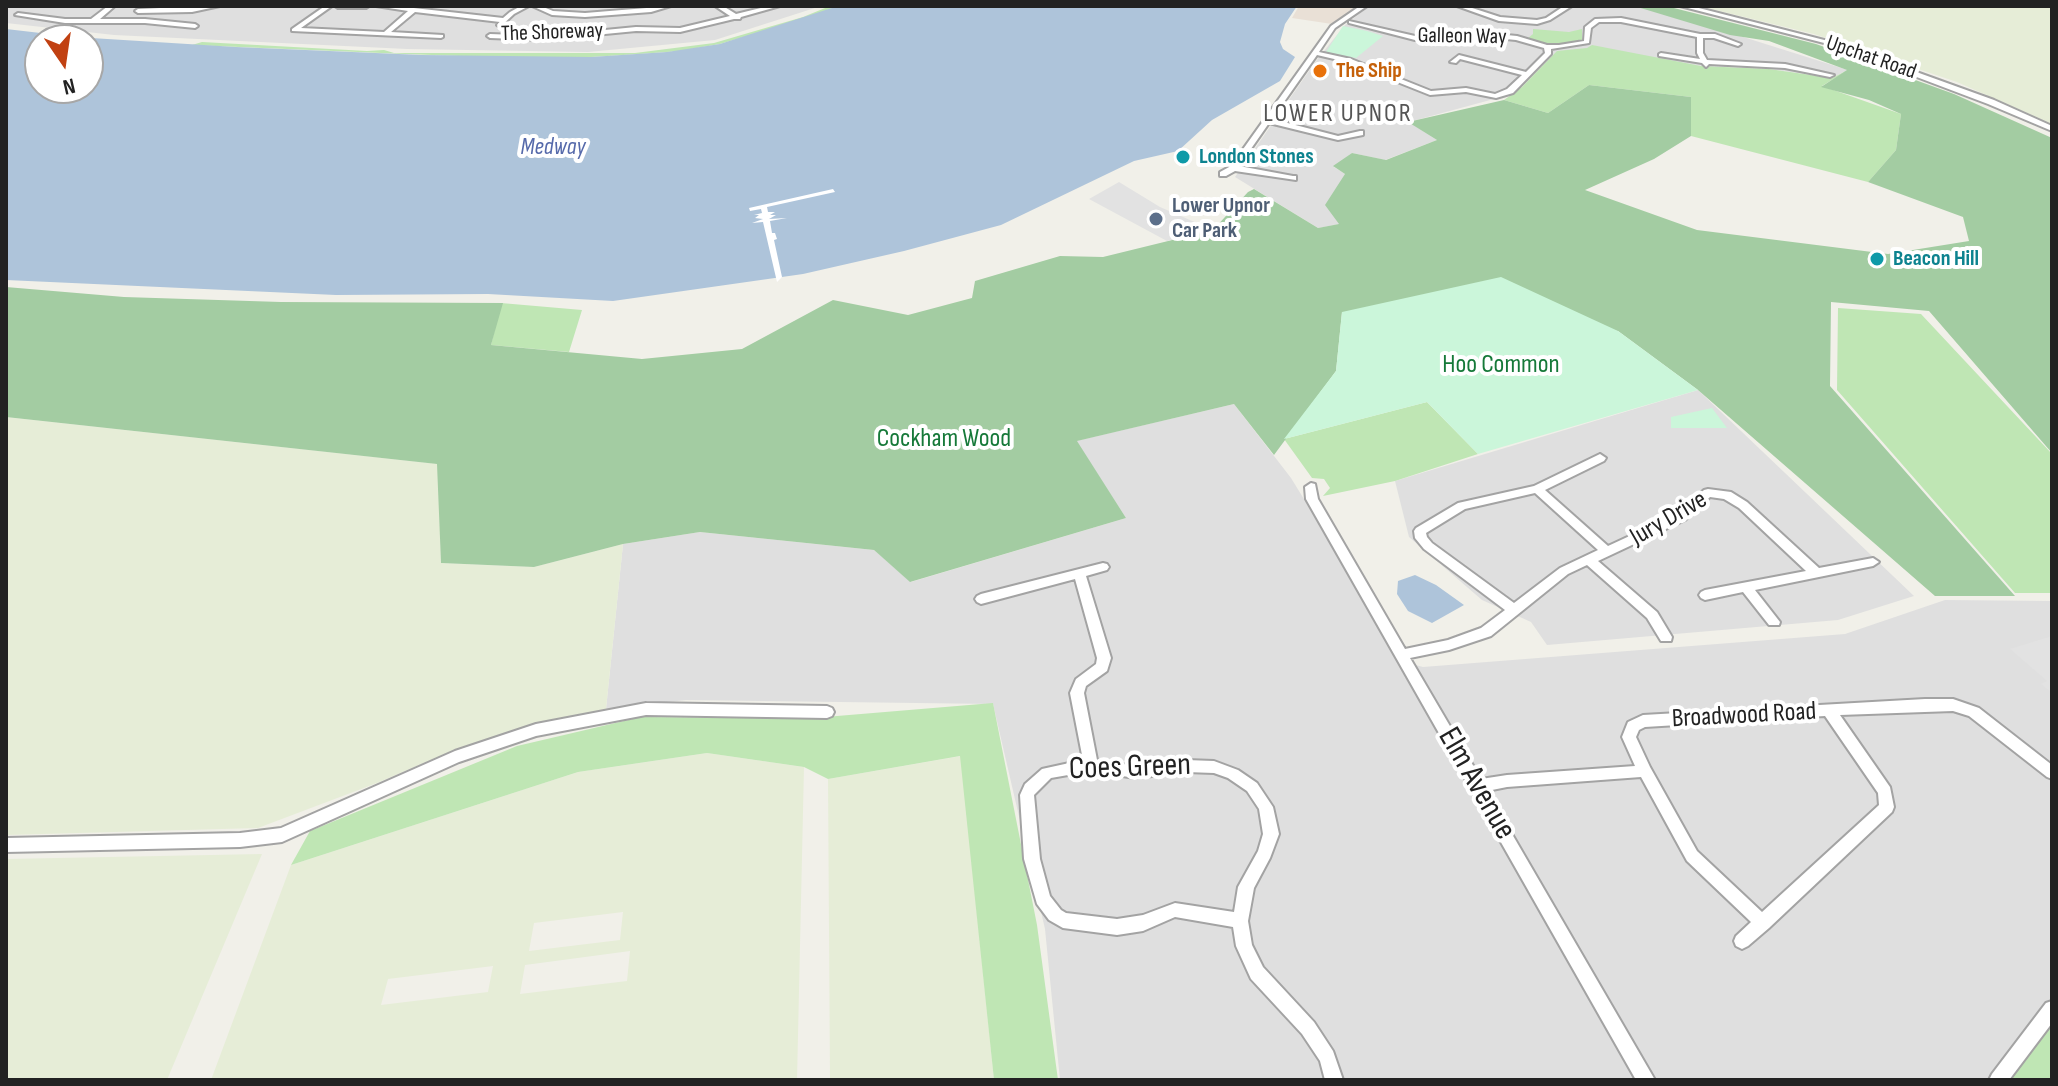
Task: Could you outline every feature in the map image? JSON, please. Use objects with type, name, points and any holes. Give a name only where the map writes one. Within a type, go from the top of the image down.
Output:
[{"type":"street","points":[[93,21],[112,6]]},
{"type":"street","points":[[329,6],[294,30],[441,36]]},
{"type":"street","points":[[338,6],[366,6]]},
{"type":"street","points":[[379,6],[504,20],[526,6]]},
{"type":"street","points":[[535,6],[552,13],[668,6]]},
{"type":"street","points":[[718,6],[738,18]]},
{"type":"street","name":"The Shoreway","points":[[504,20],[490,36],[543,38],[615,30],[680,30],[777,6]]},
{"type":"street","points":[[1223,174],[1234,168],[1333,27],[1364,6]]},
{"type":"street","points":[[1460,6],[1499,19],[1537,22],[1569,6]]},
{"type":"street","name":"Upchat Road","points":[[1683,6],[1834,44],[1965,92],[2052,129]]},
{"type":"street","points":[[138,11],[227,8]]},
{"type":"street","points":[[386,33],[414,10]]},
{"type":"street","points":[[615,30],[617,10]]},
{"type":"street","points":[[13,14],[65,21],[195,26]]},
{"type":"street","points":[[168,23],[179,18]]},
{"type":"street","points":[[1547,47],[1587,42],[1588,27],[1597,20],[1608,18],[1700,36],[1715,36],[1738,44]]},
{"type":"street","name":"Galleon Way","points":[[1316,53],[1349,60],[1420,91],[1437,94],[1466,90],[1502,95],[1549,53],[1547,47],[1517,38],[1441,32],[1421,38],[1386,33],[1351,22]]},
{"type":"street","points":[[1700,36],[1704,63]]},
{"type":"street","points":[[1661,55],[1704,63],[1785,63],[1830,75]]},
{"type":"street","points":[[1454,62],[1459,57],[1526,74]]},
{"type":"street","points":[[1267,120],[1338,138],[1360,133]]},
{"type":"street","points":[[1234,168],[1293,178]]},
{"type":"street","points":[[1514,610],[1428,546],[1420,534],[1433,521],[1462,506],[1537,489],[1600,458]]},
{"type":"street","name":"Elm Avenue","points":[[1311,487],[1312,499],[1646,1080]]},
{"type":"street","points":[[1537,489],[1607,552]]},
{"type":"street","name":"Jury Drive","points":[[1402,655],[1478,636],[1524,605],[1542,586],[1681,517],[1702,496],[1717,492],[1743,505],[1817,574]]},
{"type":"street","points":[[1589,560],[1652,615],[1666,637]]},
{"type":"street","points":[[1705,595],[1873,562]]},
{"type":"street","points":[[981,599],[1103,567]]},
{"type":"street","points":[[1079,573],[1104,658],[1102,667],[1081,683],[1077,693],[1091,765]]},
{"type":"street","points":[[1747,588],[1774,622]]},
{"type":"street","name":"Broadwood Road","points":[[1645,771],[1629,737],[1631,729],[1638,722],[1925,705],[1961,706],[1982,717],[2052,773]]},
{"type":"street","points":[[6,845],[240,840],[282,835],[455,757],[536,730],[646,709],[827,712]]},
{"type":"street","points":[[1742,941],[1887,807],[1885,791],[1830,712]]},
{"type":"street","name":"Coes Green","points":[[1091,765],[1135,772],[1186,766],[1214,767],[1233,774],[1252,787],[1266,807],[1271,834],[1265,853],[1246,887],[1240,921],[1175,910],[1143,923],[1117,927],[1063,920],[1055,915],[1043,899],[1032,859],[1027,795],[1030,788],[1047,773],[1091,765]]},
{"type":"street","points":[[1477,786],[1517,780],[1645,771],[1689,851],[1763,923]]},
{"type":"street","points":[[1240,921],[1244,946],[1257,973],[1308,1028],[1327,1057],[1334,1080]]},
{"type":"street","points":[[1998,1080],[2052,1009]]},
{"type":"shaded area","points":[[6,6],[821,6],[715,40],[588,52],[407,49],[114,35],[104,34],[104,24],[6,23]]},
{"type":"shaded area","points":[[1299,6],[1361,6],[1332,24],[1292,18]]},
{"type":"shaded area","points":[[1369,6],[1645,6],[1848,70],[1832,78],[1769,69],[1550,59],[1505,96],[1409,122],[1437,140],[1385,160],[1352,153],[1334,167],[1345,174],[1340,224],[1318,228],[1235,177],[1316,61],[1345,25]]},
{"type":"shaded area","name":"Lower Upnor Car Park","points":[[1119,182],[1160,207],[1213,230],[1167,241],[1089,199]]},
{"type":"shaded area","points":[[1698,390],[1914,596],[1838,620],[1547,645],[1531,622],[1482,600],[1409,537],[1395,481]]},
{"type":"shaded area","points":[[1234,404],[1291,478],[1404,662],[1423,667],[1845,634],[1945,600],[2052,601],[2052,1010],[2001,1080],[1060,1080],[1045,929],[993,704],[686,700],[606,709],[623,544],[700,532],[874,550],[911,582],[1126,518],[1076,441]]},
{"type":"shaded area","points":[[2052,636],[2052,693],[2041,684],[2047,681],[2010,649]]},
{"type":"green space","points":[[838,6],[720,44],[680,51],[591,57],[485,57],[192,45],[202,42],[384,50],[394,53],[635,53],[714,43]]},
{"type":"green space","name":"Cockham Wood","points":[[1634,6],[1666,6],[1816,44],[1954,94],[2052,138],[2052,453],[1929,311],[1831,302],[1830,386],[2015,596],[1935,596],[1698,390],[1618,331],[1342,312],[1336,371],[1274,455],[1234,404],[1077,441],[1126,518],[910,582],[874,550],[700,532],[623,544],[534,567],[441,563],[437,464],[6,417],[6,287],[124,297],[281,302],[503,303],[491,345],[642,359],[742,349],[833,300],[908,315],[972,298],[975,281],[1060,256],[1103,257],[1213,230],[1254,189],[1318,228],[1339,224],[1325,205],[1345,174],[1333,166],[1352,153],[1386,160],[1437,140],[1408,122],[1504,100],[1548,113],[1589,85],[1691,97],[1691,136],[1654,159],[1585,190],[1697,230],[1888,254],[1969,241],[1963,217],[1868,182],[1896,150],[1901,114],[1869,100],[1821,87],[1847,70],[1769,41],[1730,35]]},
{"type":"green space","points":[[1699,6],[2052,6],[2052,124],[1957,82],[1814,34]]},
{"type":"green space","points":[[1343,26],[1383,36],[1356,58],[1326,52]]},
{"type":"green space","points":[[1533,29],[1569,32],[1582,29],[1582,41],[1549,45],[1527,39],[1533,34]]},
{"type":"green space","points":[[1592,45],[1701,66],[1769,69],[1832,78],[1848,70],[1822,86],[1901,114],[1896,150],[1868,182],[1691,136],[1691,97],[1589,85],[1548,113],[1504,100],[1522,87],[1557,51]]},
{"type":"green space","name":"Hoo Common","points":[[1501,277],[1618,331],[1698,390],[1478,454],[1427,402],[1284,439],[1336,371],[1342,312]]},
{"type":"green space","points":[[501,303],[582,310],[569,352],[491,345]]},
{"type":"green space","points":[[1838,308],[1921,314],[2052,454],[2052,593],[2015,593],[1837,390]]},
{"type":"green space","points":[[1427,402],[1478,454],[1395,481],[1323,496],[1330,488],[1324,479],[1312,478],[1284,439]]},
{"type":"green space","points":[[1712,408],[1727,428],[1671,428],[1671,417]]},
{"type":"green space","points":[[6,417],[438,464],[441,563],[534,567],[623,544],[606,709],[461,747],[258,828],[6,835]]},
{"type":"green space","points":[[993,703],[1037,925],[1058,1080],[994,1080],[960,756],[828,779],[804,767],[707,753],[578,772],[291,865],[310,831],[517,746],[641,717],[813,718]]},
{"type":"green space","points":[[707,753],[804,767],[797,1080],[211,1080],[291,865],[578,772]],"holes":[[[623,912],[620,940],[529,951],[534,923]],[[630,951],[627,981],[520,994],[525,965]],[[493,966],[488,992],[381,1005],[388,979]]]},
{"type":"green space","points":[[961,756],[994,1080],[830,1080],[828,779]]},
{"type":"green space","points":[[262,854],[167,1080],[6,1080],[6,859]]},
{"type":"green space","points":[[2052,1017],[2052,1080],[2001,1080]]},
{"type":"water","name":"Medway","points":[[838,6],[1297,6],[1285,24],[1280,42],[1283,49],[1295,57],[1280,81],[1212,120],[1178,151],[1134,161],[1001,225],[803,274],[613,301],[488,294],[336,295],[6,280],[6,29],[24,31],[24,104],[104,104],[104,39],[422,55],[591,57],[667,52],[720,44]]},
{"type":"water","points":[[1415,575],[1436,585],[1464,605],[1432,623],[1408,611],[1397,594],[1398,581]]},
{"type":"pier","points":[[833,189],[835,192],[767,207],[768,212],[775,212],[770,215],[776,215],[769,219],[787,218],[770,221],[772,233],[777,239],[774,240],[782,277],[777,282],[763,222],[752,223],[763,219],[754,215],[762,213],[761,209],[750,211],[749,208]]},
{"type":"place","name":"The Ship","points":[[1320,71]]},
{"type":"place","name":"London Stones","points":[[1183,157]]},
{"type":"place","name":"Lower Upnor Car Park","points":[[1156,219]]},
{"type":"place","name":"Beacon Hill","points":[[1877,259]]},
{"type":"district","name":"LOWER UPNOR","points":[[1338,114]]}]
